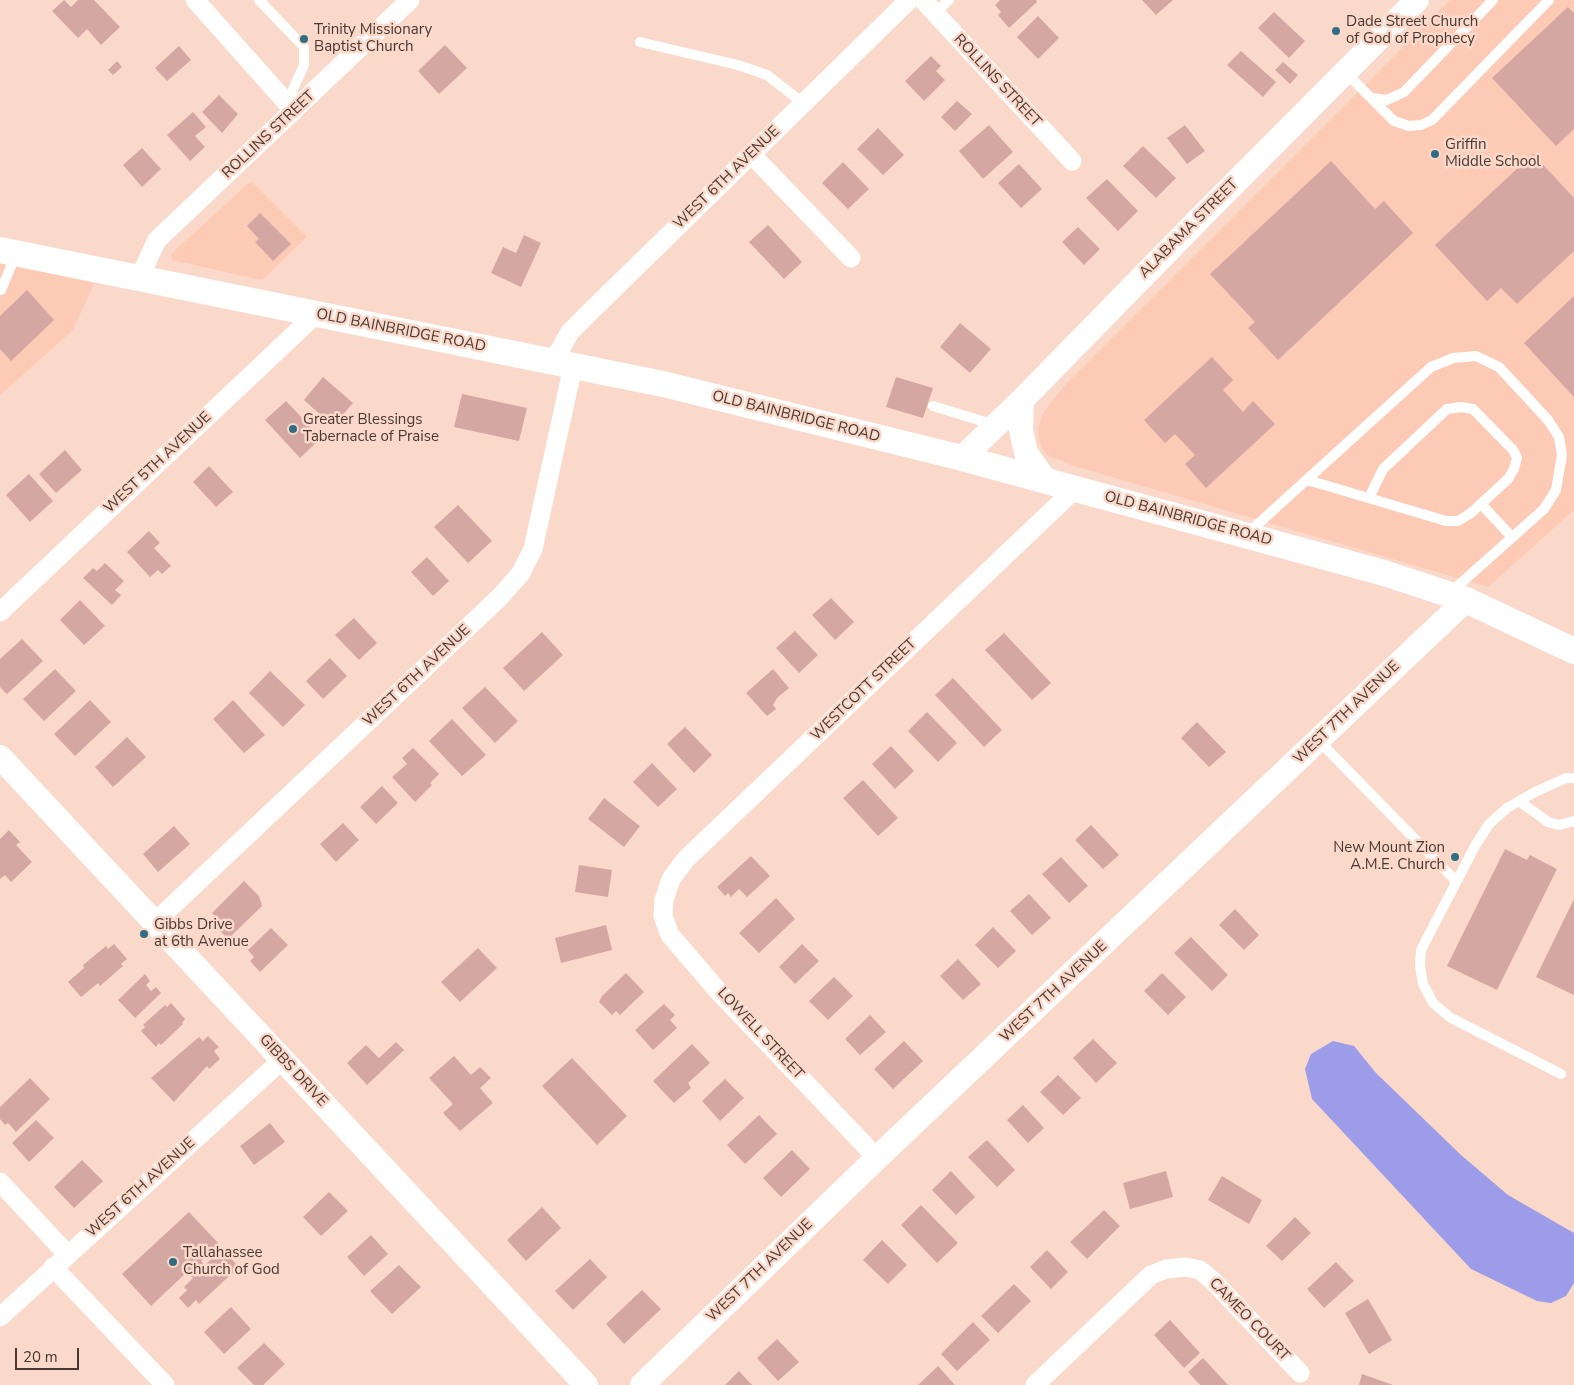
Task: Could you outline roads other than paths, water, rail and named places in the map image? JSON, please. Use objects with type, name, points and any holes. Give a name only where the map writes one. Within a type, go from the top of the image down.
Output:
[{"type":"main road","name":"OLD BAINBRIDGE ROAD","points":[[8,251],[663,384],[962,458],[1384,573],[1457,597],[1574,651]]},
{"type":"street","points":[[195,0],[291,107]]},
{"type":"street","name":"ROLLINS STREET","points":[[139,278],[157,240],[291,107],[410,0]]},
{"type":"street","name":"WEST 6TH AVENUE","points":[[154,922],[500,597],[521,573],[533,549],[563,364],[570,332],[909,0]]},
{"type":"street","name":"ALABAMA STREET","points":[[962,458],[1022,400],[1417,0]]},
{"type":"street","name":"ROLLINS STREET","points":[[929,6],[1072,161]]},
{"type":"street","points":[[751,154],[851,258]]},
{"type":"street","name":"WEST 5TH AVENUE","points":[[0,612],[316,314]]},
{"type":"street","points":[[1022,400],[1021,430],[1026,453],[1045,480]]},
{"type":"street","name":"WESTCOTT STREET","points":[[664,900],[671,879],[686,859],[1076,488]]},
{"type":"street","name":"WEST 7TH AVENUE","points":[[642,1385],[877,1158],[1318,740],[1457,597]]},
{"type":"street","name":"GIBBS DRIVE","points":[[0,758],[586,1385]]},
{"type":"street","name":"LOWELL STREET","points":[[664,900],[663,916],[670,935],[720,992],[877,1158]]},
{"type":"street","name":"WEST 6TH AVENUE","points":[[0,1317],[282,1060]]},
{"type":"street","points":[[0,1182],[60,1261],[165,1385]]},
{"type":"street","name":"CAMEO COURT","points":[[1035,1385],[1151,1275],[1166,1269],[1186,1267],[1200,1270],[1213,1281],[1300,1373]]},
{"type":"lane","points":[[259,0],[304,47],[304,65],[291,107]]},
{"type":"lane","points":[[929,6],[949,0]]},
{"type":"lane","points":[[1371,98],[1387,100],[1404,92],[1493,0]]},
{"type":"lane","points":[[1345,72],[1394,121],[1409,126],[1421,125],[1432,120],[1549,0]]},
{"type":"lane","points":[[640,42],[738,65],[767,75],[803,103]]},
{"type":"lane","points":[[1,290],[8,251]]},
{"type":"lane","points":[[1246,535],[1431,367],[1452,358],[1476,356],[1499,367],[1548,420],[1559,437],[1562,455],[1556,490],[1544,509],[1512,537],[1457,597]]},
{"type":"lane","points":[[933,406],[996,425]]},
{"type":"lane","points":[[1307,480],[1446,521],[1458,521],[1481,504],[1508,479],[1514,469],[1517,458],[1513,450],[1473,409],[1462,407],[1448,409],[1383,469],[1369,498]]},
{"type":"lane","points":[[1481,504],[1512,537]]},
{"type":"lane","points":[[1318,740],[1456,881]]},
{"type":"lane","points":[[1561,1074],[1451,1018],[1433,1003],[1423,984],[1420,966],[1421,950],[1456,881],[1489,824],[1519,801],[1566,778],[1574,778]]},
{"type":"lane","points":[[1519,801],[1548,822],[1559,825],[1574,821]]},
{"type":"water","points":[[1333,1041],[1354,1046],[1376,1073],[1461,1155],[1508,1195],[1574,1233],[1574,1283],[1566,1296],[1551,1303],[1537,1301],[1471,1269],[1312,1099],[1305,1069],[1311,1054]]},
{"type":"place","name":"Dade Street Church of God of Prophecy","points":[[1336,31]]},
{"type":"place","name":"Trinity Missionary Baptist Church","points":[[304,39]]},
{"type":"place","name":"Griffin Middle School","points":[[1435,154]]},
{"type":"place","name":"Greater Blessings Tabernacle of Praise","points":[[293,429]]},
{"type":"place","name":"New Mount Zion A.M.E. Church","points":[[1455,857]]},
{"type":"place","name":"Gibbs Drive at 6th Avenue","points":[[144,934]]},
{"type":"place","name":"Tallahassee Church of God","points":[[173,1262]]}]
